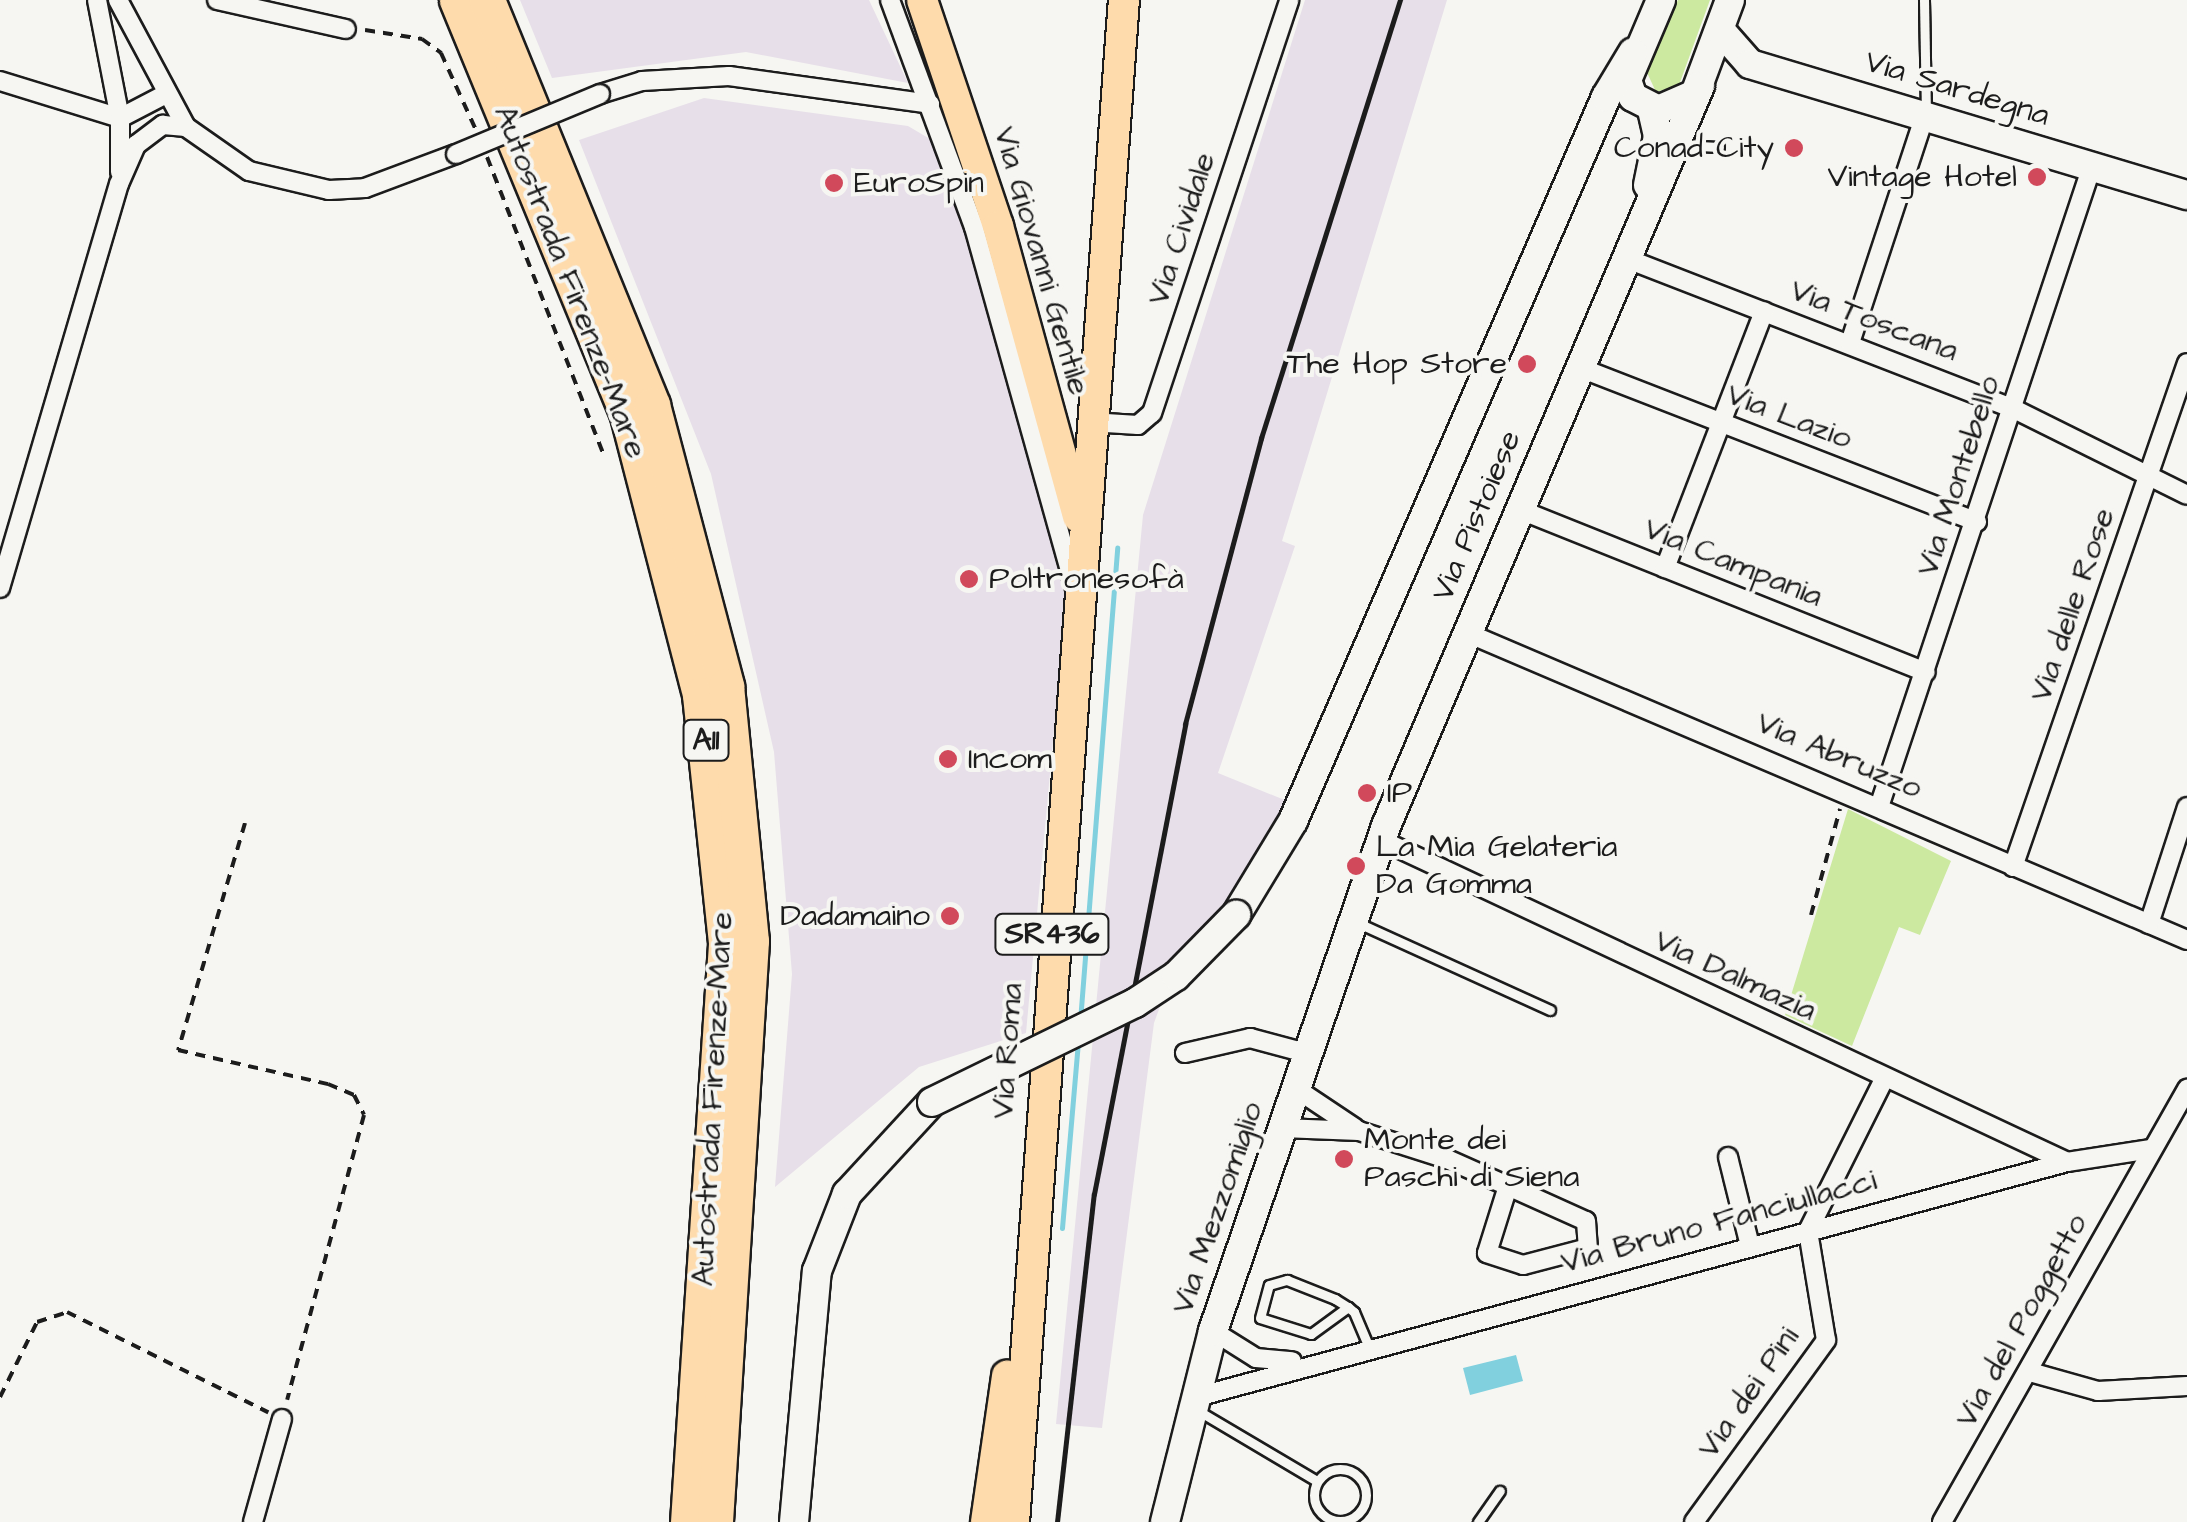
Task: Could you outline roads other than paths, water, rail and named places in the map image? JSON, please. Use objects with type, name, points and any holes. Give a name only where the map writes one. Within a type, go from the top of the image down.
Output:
[{"type":"highway","name":"Autostrada Firenze-Mare","points":[[457,0],[626,412],[702,712],[726,944],[688,1522]]},
{"type":"highway","name":"Autostrada Firenze-Mare","points":[[488,0],[652,405],[726,686],[751,941],[714,1522]]},
{"type":"main road","name":"Via Giovanni Gentile","points":[[922,0],[1041,382],[1085,544]]},
{"type":"main road","name":"Via Roma","points":[[1014,1522],[1028,1265],[1124,0]]},
{"type":"main road","points":[[781,1522],[831,1228],[877,1152],[932,1102],[1135,1003],[1188,966],[1236,914],[1292,821],[1587,150],[1661,0]]},
{"type":"main road","name":"Via Pistoiese","points":[[1381,840],[1641,220],[1657,121],[1700,86],[1730,1]]},
{"type":"main road","name":"Via Sardegna","points":[[1720,31],[1750,64],[2187,195]]},
{"type":"main road","points":[[1633,52],[1627,80],[1657,121]]},
{"type":"main road","points":[[1587,150],[1612,116],[1657,121],[1700,86]]},
{"type":"main road","points":[[1041,382],[1094,372]]},
{"type":"main road","name":"Via Mezzomiglio","points":[[1166,1522],[1192,1402],[1213,1331],[1381,840]]},
{"type":"main road","name":"Via Roma","points":[[986,1522],[1028,1265]]},
{"type":"main road","points":[[794,1522],[798,1424]]},
{"type":"street","points":[[97,0],[120,118],[118,184]]},
{"type":"street","points":[[118,0],[186,127],[249,172],[329,190],[365,188],[600,94],[660,78],[729,76],[930,104]]},
{"type":"street","points":[[217,0],[346,28]]},
{"type":"street","name":"Via Roma","points":[[890,0],[930,104],[1080,603]]},
{"type":"street","name":"Via Cividale","points":[[1090,422],[1138,425],[1152,413],[1288,0]]},
{"type":"street","points":[[0,82],[120,118],[166,94]]},
{"type":"street","points":[[1850,343],[1925,115]]},
{"type":"street","points":[[0,588],[118,184],[136,146],[163,125],[186,127]]},
{"type":"street","name":"Via Montebello","points":[[1880,804],[1978,522],[2092,166]]},
{"type":"street","name":"Via Toscana","points":[[1625,258],[2012,408],[2187,494]]},
{"type":"street","points":[[1665,568],[1764,311]]},
{"type":"street","name":"Via delle Rose","points":[[2013,867],[2187,363]]},
{"type":"street","name":"Via Lazio","points":[[1578,367],[1978,522]]},
{"type":"street","name":"Via Campania","points":[[1518,509],[1926,672]]},
{"type":"street","name":"Via Abruzzo","points":[[1466,632],[1880,804],[2013,867],[2187,940]]},
{"type":"street","points":[[2149,924],[2187,807]]},
{"type":"street","name":"Via Dalmazia","points":[[1381,840],[2066,1162]]},
{"type":"street","points":[[1184,1052],[1250,1038],[1306,1053]]},
{"type":"street","points":[[1808,1231],[1885,1077]]},
{"type":"street","points":[[1295,1088],[1359,1131],[1508,1186],[1591,1230],[1588,1248],[1541,1262],[1514,1264],[1484,1247],[1508,1186]]},
{"type":"street","name":"Via del Poggetto","points":[[1942,1522],[2187,1089]]},
{"type":"street","points":[[1282,1128],[1359,1131]]},
{"type":"street","name":"Via Bruno Fanciullacci","points":[[1192,1402],[1302,1362],[2066,1162],[2151,1149]]},
{"type":"street","points":[[1728,1157],[1750,1246]]},
{"type":"street","name":"Via dei Pini","points":[[1694,1522],[1826,1340],[1808,1231]]},
{"type":"street","points":[[1541,1262],[1550,1298]]},
{"type":"street","name":"Via Bruno Fanciullacci","points":[[1213,1331],[1256,1358],[1302,1362]]},
{"type":"street","points":[[2030,1372],[2098,1391],[2187,1386]]},
{"type":"street","points":[[252,1522],[282,1419]]},
{"type":"lane","points":[[1924,0],[1925,115]]},
{"type":"lane","points":[[1657,121],[1719,147]]},
{"type":"lane","points":[[1354,921],[1550,1010]]},
{"type":"lane","points":[[1348,1308],[1311,1334],[1260,1318],[1276,1279],[1348,1308],[1368,1345]]},
{"type":"lane","points":[[1192,1402],[1317,1481]]},
{"type":"lane","points":[[1338,1468],[1354,1473],[1366,1494],[1361,1510],[1329,1519],[1316,1507],[1317,1481],[1338,1468]]},
{"type":"lane","points":[[1478,1522],[1500,1491]]},
{"type":"water","points":[[1516,1355],[1523,1381],[1470,1395],[1463,1368]]},
{"type":"waterway","points":[[1080,1021],[1117,547]]},
{"type":"waterway","points":[[1062,1228],[1078,1042]]},
{"type":"railway","points":[[1057,1522],[1094,1194],[1185,724],[1261,438],[1400,0]]},
{"type":"place","name":"Conad City","points":[[1794,148]]},
{"type":"place","name":"Vintage Hotel","points":[[2037,177]]},
{"type":"place","name":"EuroSpin","points":[[834,183]]},
{"type":"place","name":"The Hop Store","points":[[1527,364]]},
{"type":"place","name":"Poltronesofà","points":[[969,579]]},
{"type":"place","name":"Incom","points":[[948,759]]},
{"type":"place","name":"IP","points":[[1367,793]]},
{"type":"place","name":"La Mia Gelateria Da Gomma","points":[[1356,866]]},
{"type":"place","name":"Dadamaino","points":[[950,916]]},
{"type":"place","name":"Monte dei Paschi di Siena","points":[[1344,1159]]}]
